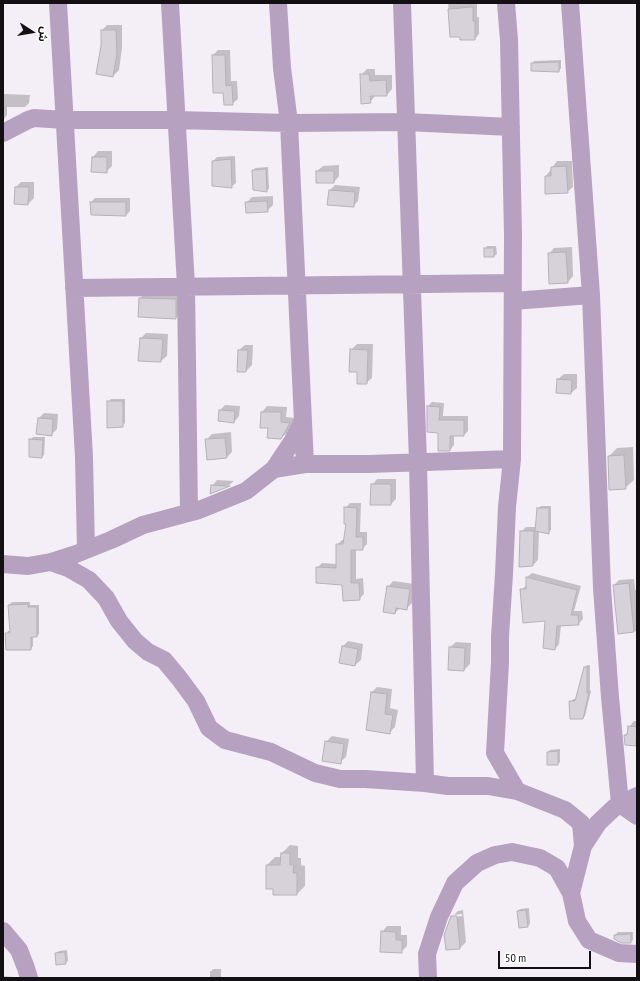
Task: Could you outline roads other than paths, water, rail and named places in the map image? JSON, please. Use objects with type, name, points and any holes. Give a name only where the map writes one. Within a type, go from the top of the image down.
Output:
[{"type":"street","points":[[58,3],[84,457],[86,550]]},
{"type":"street","points":[[170,3],[186,286],[189,512]]},
{"type":"street","points":[[278,3],[282,68],[289,123],[305,464]]},
{"type":"street","points":[[402,3],[418,462],[425,783]]},
{"type":"street","points":[[506,3],[509,40],[511,127],[513,283],[512,459],[507,508],[495,753],[517,791]]},
{"type":"street","points":[[570,3],[591,295],[602,588],[620,804]]},
{"type":"street","points":[[3,133],[34,118],[65,120],[176,120],[289,123],[406,122],[511,127]]},
{"type":"street","points":[[74,288],[513,283]]},
{"type":"street","points":[[513,301],[591,295]]},
{"type":"street","points":[[3,564],[28,566],[51,562],[86,550],[143,525],[189,512],[246,491],[274,469],[292,442],[303,420]]},
{"type":"street","points":[[274,469],[305,464],[369,464],[512,459]]},
{"type":"street","points":[[51,562],[68,568],[89,580],[93,584],[106,598],[118,621],[135,641],[148,652],[164,660],[196,701],[209,728],[225,740],[272,752],[315,773],[340,779],[365,779],[448,786],[488,786],[517,791],[565,810],[581,824],[583,846],[572,893]]},
{"type":"street","points":[[583,846],[598,823],[615,806],[637,796]]},
{"type":"street","points":[[620,804],[637,816]]},
{"type":"street","points":[[428,978],[427,954],[439,917],[455,883],[477,863],[495,854],[512,852],[540,858],[557,868],[572,893],[577,922],[589,940],[619,953],[637,954]]},
{"type":"street","points":[[3,932],[19,950],[28,978]]}]
